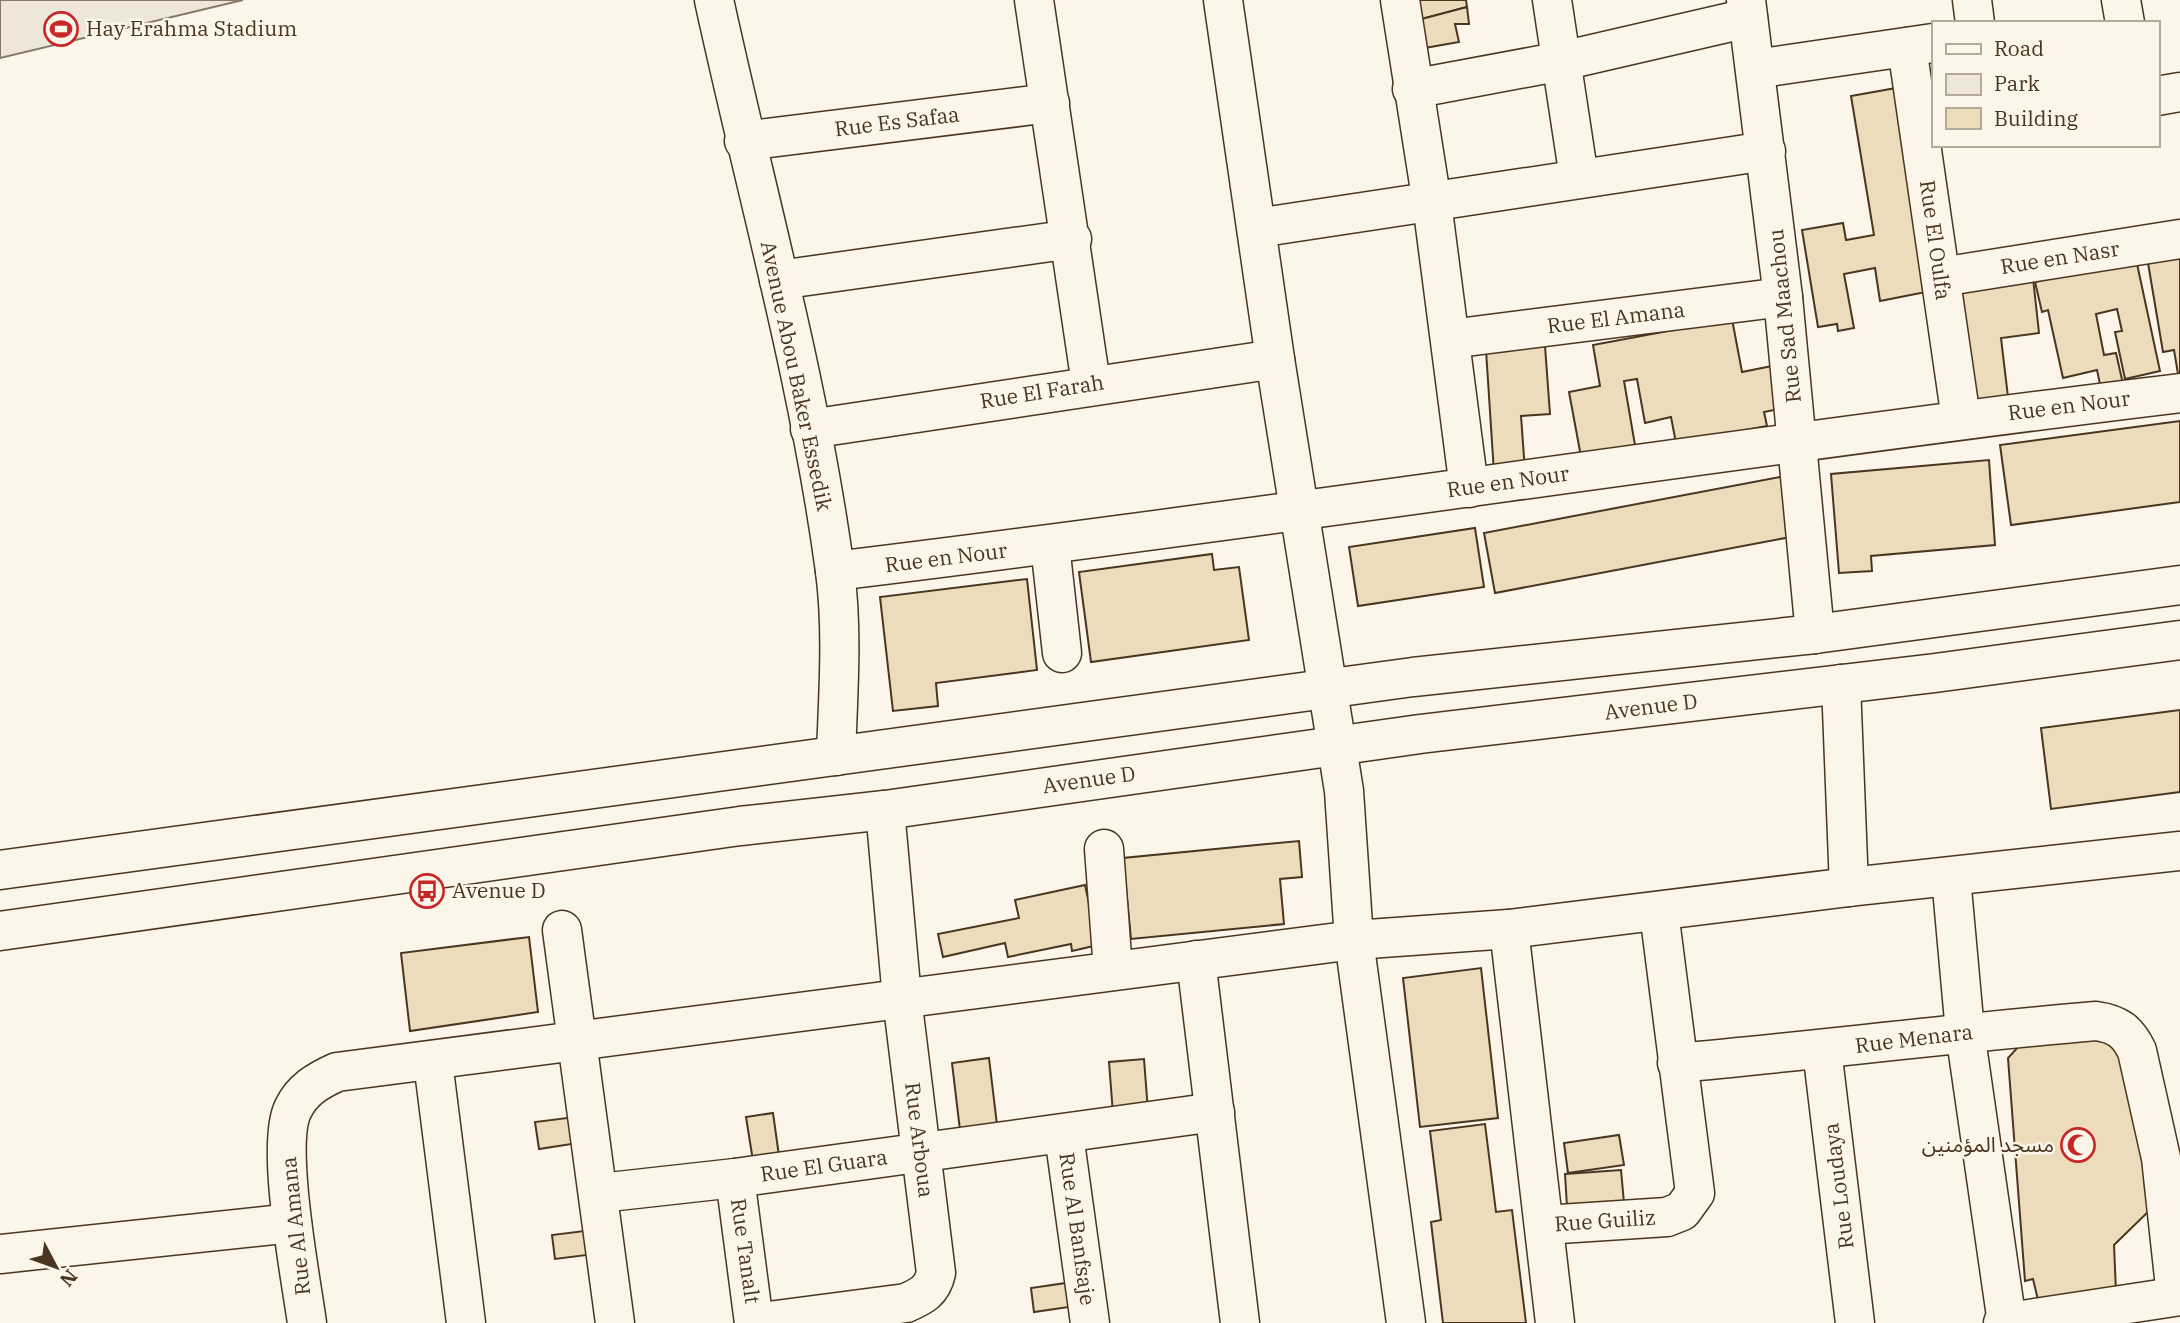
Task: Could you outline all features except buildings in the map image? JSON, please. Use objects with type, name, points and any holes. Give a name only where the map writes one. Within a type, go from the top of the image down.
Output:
[{"type":"street","name":"Avenue Abou Baker Essedik","points":[[713,0],[744,141],[779,279],[810,429],[835,572],[839,648],[836,756]]},
{"type":"street","points":[[1034,0],[1072,239],[1091,384]]},
{"type":"street","points":[[1223,0],[1275,359],[1344,791],[1354,940],[1406,1323]]},
{"type":"street","points":[[1400,0],[1432,203],[1469,488]]},
{"type":"street","points":[[1552,0],[1580,178]]},
{"type":"street","points":[[1972,0],[1975,21]]},
{"type":"street","points":[[2122,0],[2124,21]]},
{"type":"street","points":[[1412,89],[1562,61],[1747,9]]},
{"type":"street","name":"Rue Sad Maachou","points":[[1747,9],[1783,297],[1815,634]]},
{"type":"street","name":"Rue El Oulfa","points":[[1755,69],[1920,45],[1941,276],[1961,419]]},
{"type":"street","points":[[2159,96],[2180,92]]},
{"type":"street","name":"Rue Es Safaa","points":[[744,141],[1050,103]]},
{"type":"street","points":[[1257,228],[1766,151]]},
{"type":"street","points":[[779,279],[1072,239]]},
{"type":"street","name":"Rue en Nasr","points":[[1941,276],[2180,239]]},
{"type":"street","name":"Rue El Amana","points":[[1450,339],[1783,297]]},
{"type":"street","name":"Rue El Farah","points":[[810,429],[1091,384],[1275,359]]},
{"type":"street","name":"Rue en Nour","points":[[835,572],[1050,545],[1961,419],[2180,393]]},
{"type":"street","points":[[1050,545],[1062,653]]},
{"type":"street","points":[[0,870],[1327,689],[1815,634],[2180,585]]},
{"type":"street","name":"Avenue D","points":[[0,931],[740,826],[885,810],[1335,746],[2180,640]]},
{"type":"street","points":[[1841,684],[1849,887]]},
{"type":"street","name":"Rue Arboua","points":[[754,1323],[906,1303],[921,1297],[933,1287],[936,1273],[902,998],[885,810]]},
{"type":"street","points":[[1104,849],[1113,970]]},
{"type":"street","points":[[466,1323],[433,1062],[1354,940],[1509,929],[1849,887],[2180,851]]},
{"type":"street","points":[[1951,877],[1965,1032],[2006,1323],[2178,1296],[2171,1157]]},
{"type":"street","points":[[1659,912],[1677,1063]]},
{"type":"street","points":[[1509,929],[1555,1323]]},
{"type":"street","points":[[562,930],[600,1193],[615,1323]]},
{"type":"street","points":[[1196,960],[1240,1323]]},
{"type":"street","name":"Rue Menara","points":[[1677,1063],[1822,1050],[1965,1032],[2096,1021],[2123,1030],[2137,1051],[2171,1157]]},
{"type":"street","name":"Rue Loudaya","points":[[1822,1050],[1855,1323]]},
{"type":"street","name":"Rue Al Amana","points":[[307,1323],[292,1223],[286,1129],[292,1111],[302,1094],[317,1081],[337,1072],[433,1062]]},
{"type":"street","name":"Rue Guiliz","points":[[1544,1225],[1667,1217],[1682,1211],[1695,1193],[1677,1063]]},
{"type":"street","name":"Rue El Guara","points":[[600,1193],[1064,1135],[1215,1112]]},
{"type":"street","name":"Rue Al Banfsaje","points":[[1064,1135],[1090,1323]]},
{"type":"street","name":"Rue Tanalt","points":[[735,1178],[754,1323]]},
{"type":"street","points":[[0,1254],[292,1223]]},
{"type":"green space","name":"Hay Erahma Stadium","points":[[0,0],[243,0],[0,58]]},
{"type":"place","name":"Hay Erahma Stadium","points":[[61,29]]},
{"type":"place","name":"Avenue D","points":[[427,891]]},
{"type":"place","name":"مسجد المؤمنين","points":[[2078,1145]]}]
